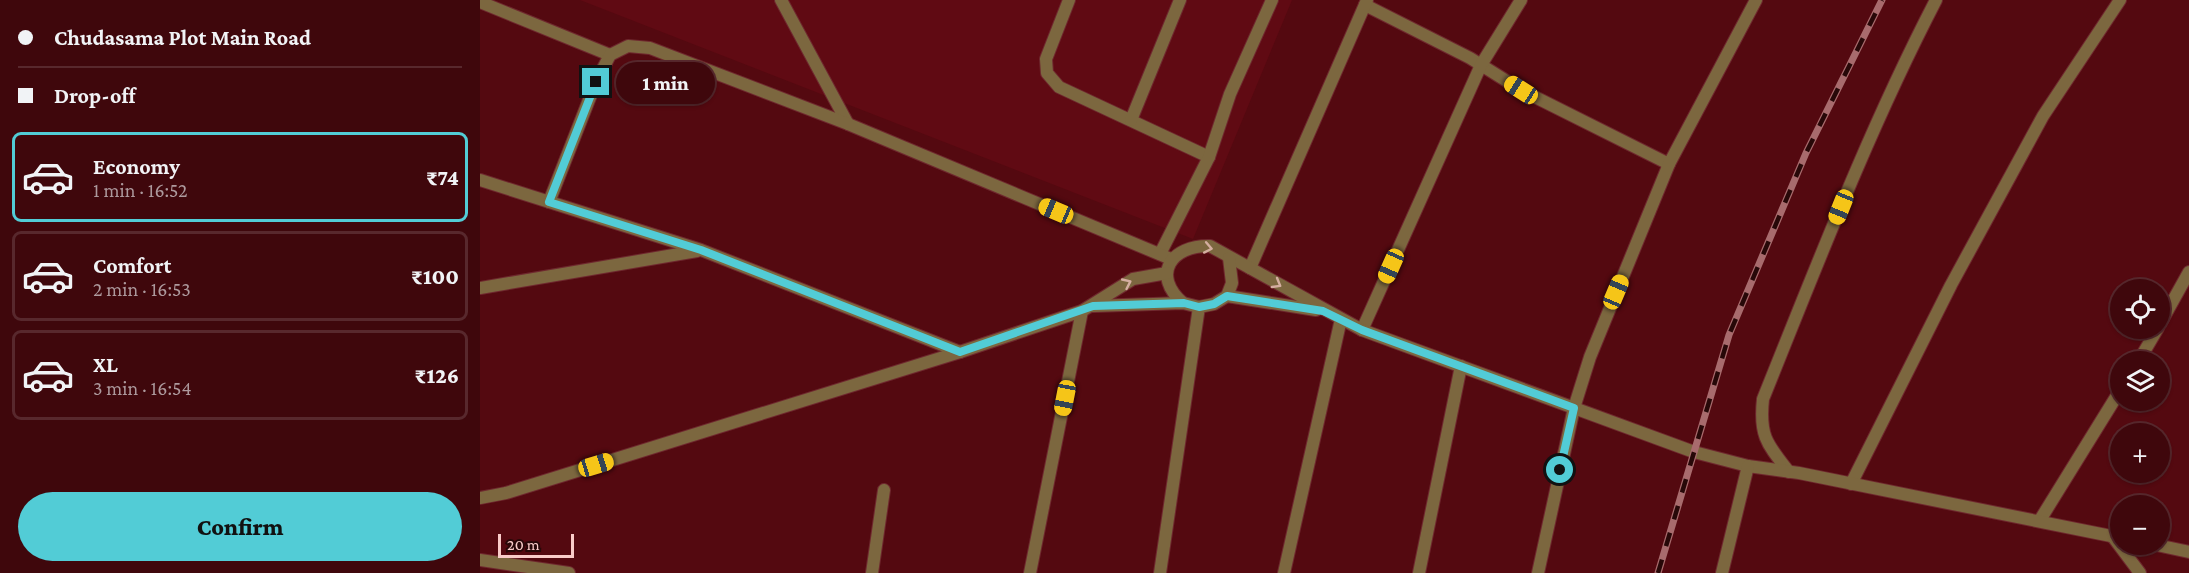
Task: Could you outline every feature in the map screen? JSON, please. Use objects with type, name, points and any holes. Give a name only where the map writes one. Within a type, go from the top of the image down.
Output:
[{"type":"street","points":[[781,0],[848,124]]},
{"type":"street","points":[[1069,0],[1046,59],[1047,74],[1059,87],[1209,157]]},
{"type":"street","points":[[1131,120],[1180,0]]},
{"type":"street","points":[[1184,303],[1171,289],[1166,257],[1209,157],[1230,94],[1272,0]]},
{"type":"street","points":[[1362,330],[1481,65],[1521,0]]},
{"type":"street","points":[[1538,573],[1574,408],[1590,357],[1669,164],[1756,0]]},
{"type":"street","points":[[1789,472],[1766,442],[1761,418],[1763,399],[1857,166],[1900,70],[1936,0]]},
{"type":"street","points":[[1851,484],[1951,285],[2043,116],[2120,0]]},
{"type":"street","points":[[480,2],[610,55]]},
{"type":"street","points":[[1250,268],[1366,2],[1481,65],[1521,90],[1669,164]]},
{"type":"street","points":[[549,202],[596,82],[610,55],[628,46],[650,48],[848,124],[1166,257],[1184,249],[1210,246],[1323,311],[1362,330],[1694,452],[1748,466],[2040,520],[2110,535]]},
{"type":"street","points":[[480,180],[701,250],[960,352]]},
{"type":"street","points":[[480,288],[701,250]]},
{"type":"street","points":[[1088,308],[1184,303],[1199,307],[1214,304],[1227,296],[1232,283],[1229,258]]},
{"type":"street","points":[[2170,306],[2189,272]]},
{"type":"street","points":[[480,498],[506,493],[960,352],[1088,308],[1133,279],[1167,273]]},
{"type":"street","points":[[1227,296],[1323,311]]},
{"type":"street","points":[[1160,573],[1199,307]]},
{"type":"street","points":[[1030,573],[1088,308]]},
{"type":"street","points":[[1284,573],[1341,319]]},
{"type":"street","points":[[1419,573],[1461,366]]},
{"type":"street","points":[[2040,520],[2110,407]]},
{"type":"street","points":[[1722,573],[1748,466]]},
{"type":"street","points":[[872,573],[884,490]]},
{"type":"street","points":[[2170,548],[2189,552]]},
{"type":"street","points":[[2128,555],[2140,573]]},
{"type":"street","points":[[480,560],[569,573]]},
{"type":"shaded area","points":[[580,0],[1292,0],[1193,239]]},
{"type":"railway","points":[[1658,573],[1729,335],[1806,153],[1882,0]]},
{"type":"route","points":[[596,82],[549,202],[701,250],[960,352],[1093,306],[1184,303],[1199,307],[1214,304],[1227,296],[1323,311],[1362,330],[1574,408],[1560,470]]}]
